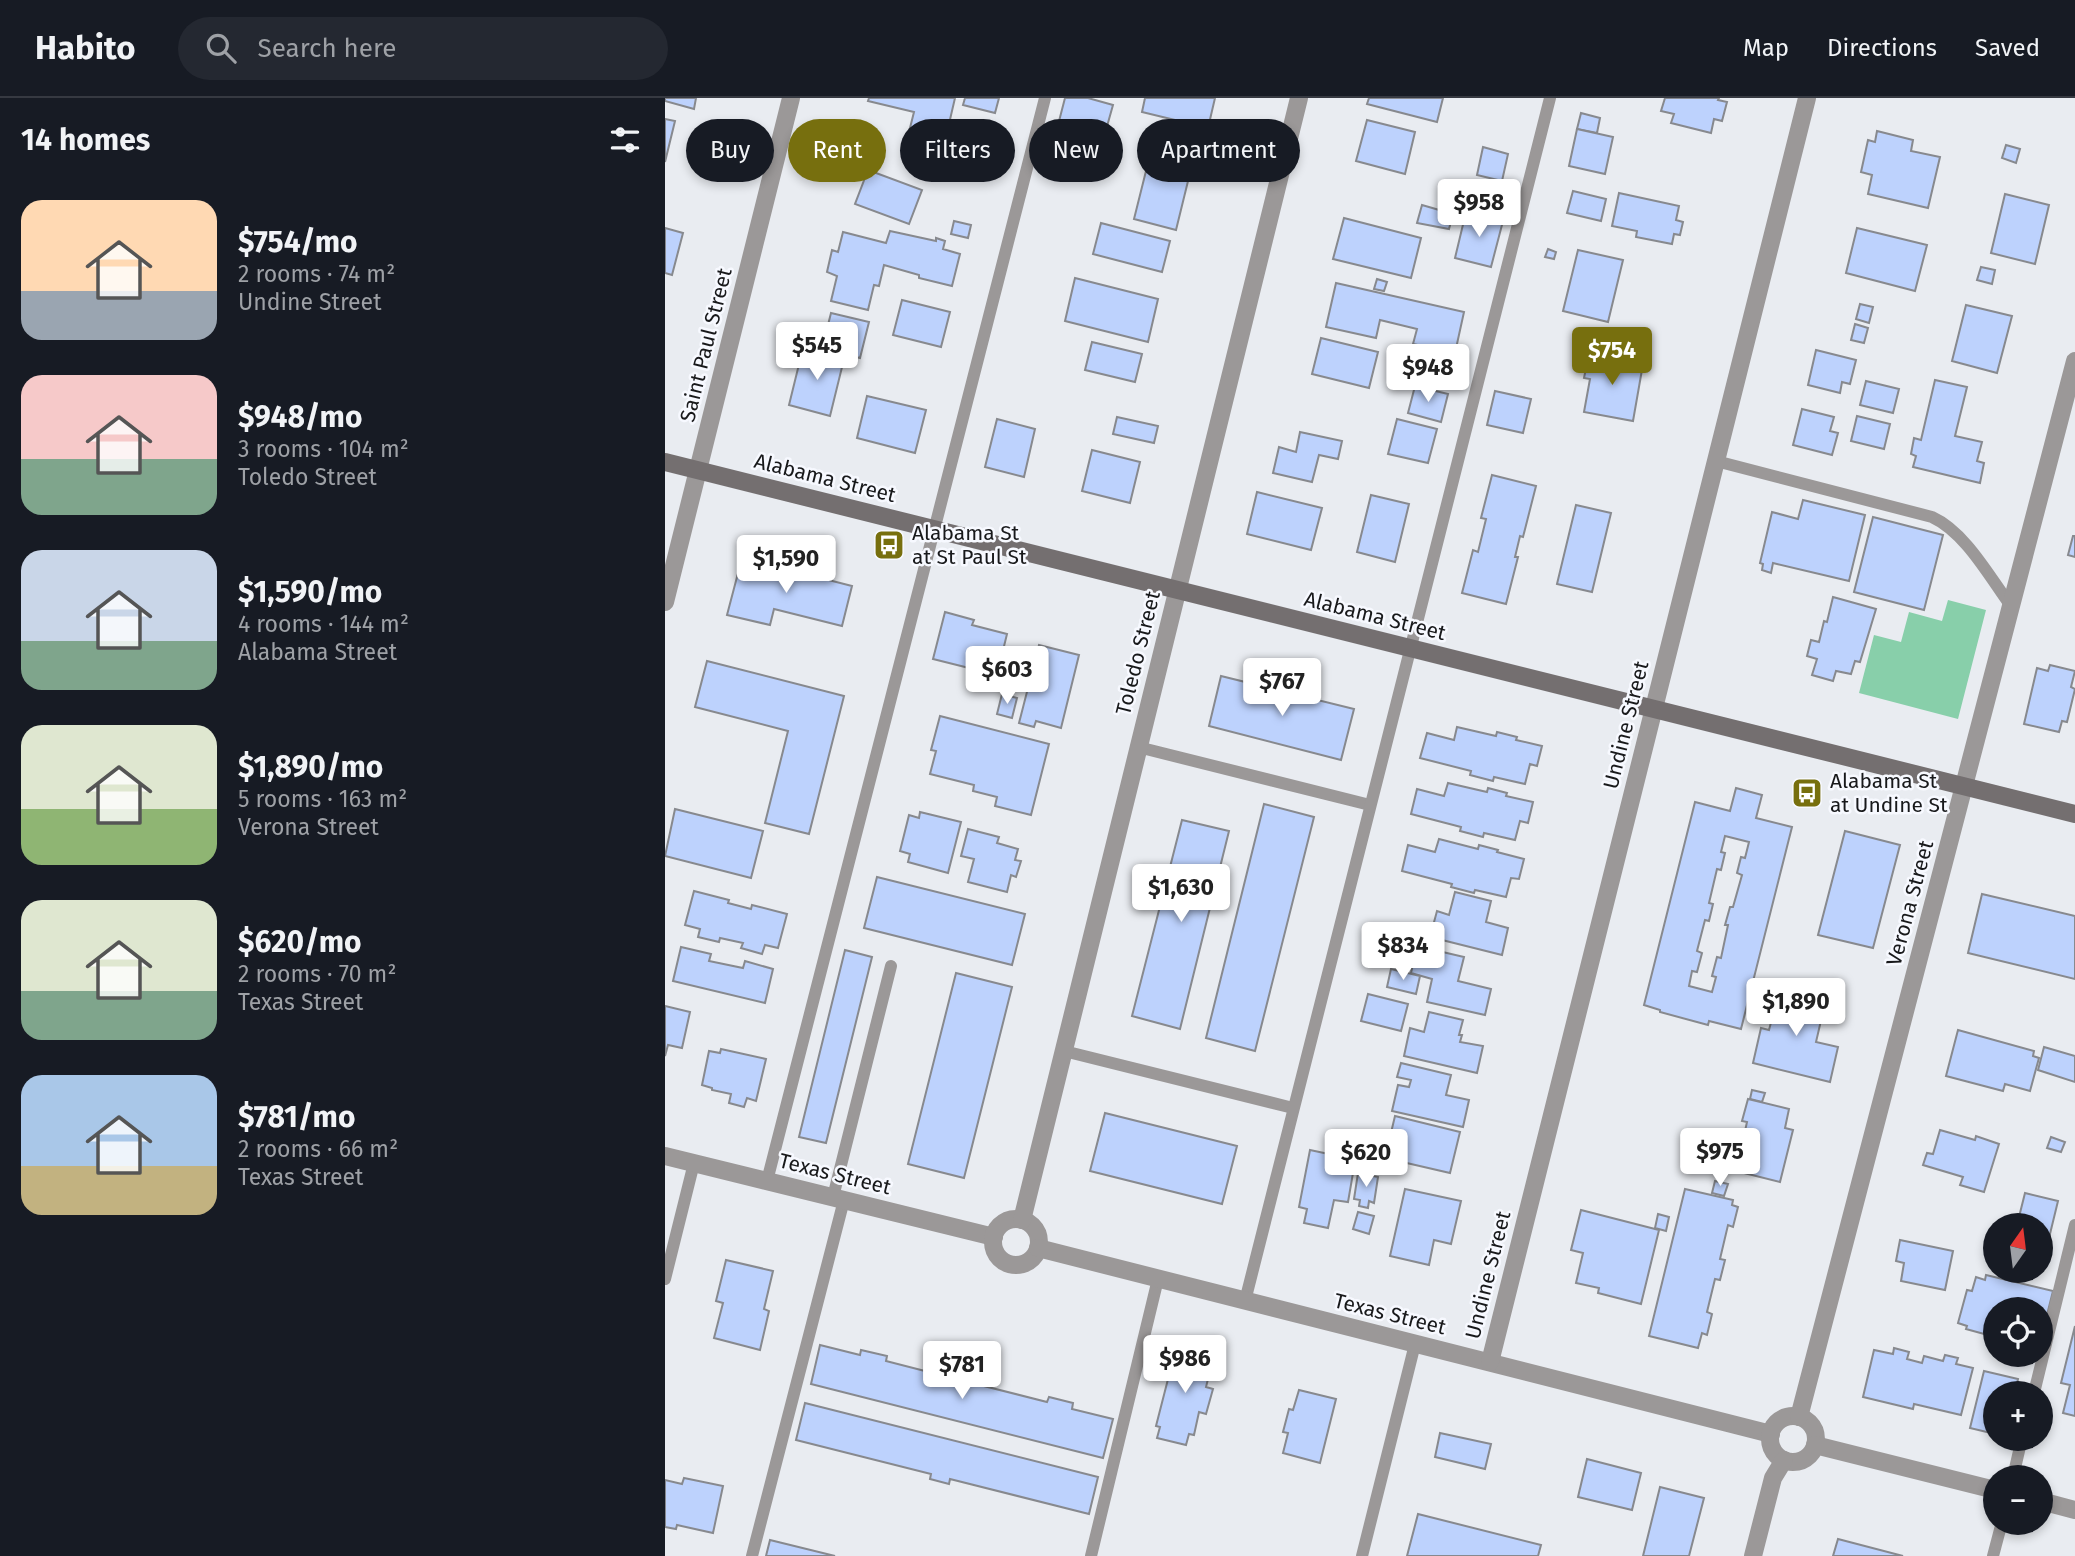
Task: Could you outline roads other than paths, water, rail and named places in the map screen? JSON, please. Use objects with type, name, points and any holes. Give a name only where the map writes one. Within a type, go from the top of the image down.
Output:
[{"type":"main road","name":"Alabama Street","points":[[665,462],[2075,814]]},
{"type":"street","name":"Saint Paul Street","points":[[665,602],[790,98]]},
{"type":"street","name":"Toledo Street","points":[[1022,1220],[1299,98]]},
{"type":"street","name":"Undine Street","points":[[1490,1362],[1807,98]]},
{"type":"street","name":"Verona Street","points":[[1799,1417],[2075,360]]},
{"type":"street","name":"Texas Street","points":[[665,1156],[993,1237]]},
{"type":"street","points":[[1007,1220],[1022,1220],[1029,1223],[1038,1234],[1038,1248],[1035,1255],[1022,1264],[1006,1263],[995,1252],[993,1237],[996,1230],[1007,1220]]},
{"type":"street","name":"Texas Street","points":[[1038,1248],[1771,1434]]},
{"type":"street","points":[[1799,1417],[1805,1419],[1815,1431],[1815,1445],[1812,1452],[1799,1461],[1791,1462],[1777,1455],[1773,1449],[1771,1434],[1773,1427],[1785,1418],[1799,1417]]},
{"type":"street","points":[[1815,1445],[1983,1487]]},
{"type":"street","points":[[1753,1556],[1773,1478],[1784,1460]]},
{"type":"street","points":[[2053,1504],[2075,1510]]},
{"type":"lane","points":[[767,1181],[1045,98]]},
{"type":"lane","points":[[1245,1301],[1550,98]]},
{"type":"lane","points":[[1716,461],[1932,517],[1946,523],[1960,537],[2011,606]]},
{"type":"lane","points":[[1138,747],[1370,805]]},
{"type":"lane","points":[[752,1556],[891,966]]},
{"type":"lane","points":[[1064,1051],[1293,1108]]},
{"type":"lane","points":[[665,1279],[694,1163]]},
{"type":"lane","points":[[2037,1381],[2075,1225]]},
{"type":"lane","points":[[1091,1556],[1158,1279]]},
{"type":"lane","points":[[1362,1556],[1415,1344]]},
{"type":"lane","points":[[1993,1556],[1999,1535]]},
{"type":"place","name":"Alabama St at St Paul St","points":[[889,545]]},
{"type":"place","name":"Alabama St at Undine St","points":[[1807,793]]}]
